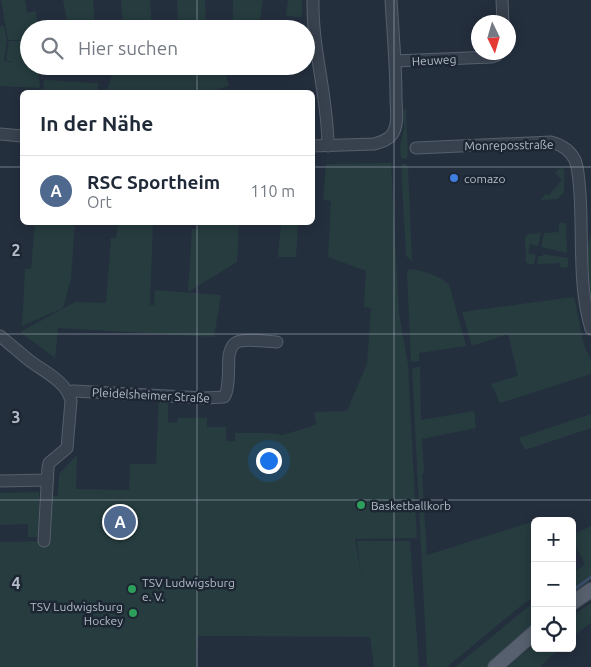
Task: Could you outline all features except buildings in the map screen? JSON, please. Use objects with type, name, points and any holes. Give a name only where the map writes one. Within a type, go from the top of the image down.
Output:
[{"type":"main road","points":[[576,600],[591,590]]},
{"type":"main road","points":[[496,667],[531,636]]},
{"type":"street","points":[[313,0],[314,20]]},
{"type":"street","points":[[315,146],[374,144],[390,137],[394,131],[396,123],[395,61],[391,0]]},
{"type":"street","points":[[502,0],[503,15]]},
{"type":"street","points":[[315,40],[328,146]]},
{"type":"street","name":"Heuweg","points":[[395,61],[471,58]]},
{"type":"street","points":[[0,134],[20,136]]},
{"type":"street","name":"Monreposstraße","points":[[416,148],[551,142],[559,144],[570,152],[578,173],[584,284],[591,329]]},
{"type":"street","points":[[0,336],[57,380],[68,392],[71,401],[67,448],[49,463],[44,541]]},
{"type":"street","name":"Pleidelsheimer Straße","points":[[68,392],[204,398],[224,397],[227,388],[229,355],[234,344],[243,340],[277,342]]},
{"type":"street","points":[[0,481],[47,480]]},
{"type":"green space","points":[[1,0],[25,0],[27,13],[36,11],[37,20],[20,20],[20,40],[8,40]]},
{"type":"green space","points":[[63,0],[93,0],[94,20],[67,20]]},
{"type":"green space","points":[[121,0],[150,0],[152,20],[122,20]]},
{"type":"green space","points":[[177,0],[205,0],[206,20],[178,20]]},
{"type":"green space","points":[[233,0],[263,0],[260,20],[233,20]]},
{"type":"green space","points":[[288,0],[302,0],[302,17],[286,16]]},
{"type":"green space","points":[[0,26],[4,26],[7,41],[4,61],[14,63],[6,60],[9,41],[20,41],[20,75],[39,75],[40,88],[0,86]]},
{"type":"green space","points":[[113,75],[226,75],[229,86],[213,90],[107,90]]},
{"type":"green space","points":[[44,80],[98,83],[98,90],[43,90]]},
{"type":"green space","points":[[404,109],[406,109],[408,156],[405,159],[401,157],[400,146],[404,130]]},
{"type":"green space","points":[[391,163],[399,313],[408,364],[417,538],[355,539],[361,574],[357,541],[410,541],[419,667],[374,667],[370,637],[198,636],[197,667],[0,667],[0,542],[43,541],[46,496],[58,496],[59,474],[77,455],[76,489],[129,490],[130,464],[156,464],[159,396],[168,397],[168,422],[177,423],[178,418],[207,418],[207,427],[226,427],[226,441],[235,441],[235,433],[282,435],[315,425],[314,412],[347,411],[367,364],[371,308],[364,307],[366,271],[328,257],[331,201],[323,200],[326,164]]},
{"type":"green space","points":[[401,164],[408,166],[412,261],[406,254]]},
{"type":"green space","points":[[562,168],[564,170],[564,193],[557,199],[540,200],[546,194],[548,196],[562,180],[555,173]]},
{"type":"green space","points":[[559,223],[566,223],[567,253],[541,247],[544,233],[559,232]]},
{"type":"green space","points":[[35,225],[75,225],[71,278],[63,308],[22,326],[25,269],[31,269]]},
{"type":"green space","points":[[118,225],[153,225],[150,305],[154,305],[155,290],[221,295],[214,337],[58,328],[55,358],[20,332],[75,302],[106,303],[111,238],[116,238]]},
{"type":"green space","points":[[198,225],[239,225],[237,262],[188,292],[192,229],[198,229]]},
{"type":"green space","points":[[281,225],[298,225],[296,257],[278,257]]},
{"type":"green space","points":[[541,233],[538,246],[530,244],[528,253],[536,255],[534,264],[526,263],[525,237],[527,234]]},
{"type":"green space","points":[[591,235],[591,306],[585,263]]},
{"type":"green space","points":[[543,254],[568,258],[568,267],[561,268],[560,263],[537,264],[539,256],[543,256]]},
{"type":"green space","points":[[412,269],[431,274],[449,284],[466,346],[419,353],[419,361],[411,361],[407,273],[408,270]]},
{"type":"green space","points":[[574,297],[584,345],[591,361],[591,374],[500,403],[491,384],[518,376],[508,334],[472,346],[462,312]]},
{"type":"green space","points":[[420,366],[421,420],[474,411],[476,428],[422,439],[424,473],[422,474],[427,555],[531,522],[531,599],[447,667],[428,667],[427,664],[412,369]]},
{"type":"green space","points":[[591,414],[591,428],[525,450],[519,438]]},
{"type":"green space","points":[[39,492],[39,537],[28,537],[28,524],[0,525],[0,493]]},
{"type":"green space","points":[[591,526],[591,580],[576,591],[576,571],[585,564],[576,547],[576,533]]},
{"type":"green space","points":[[591,603],[591,623],[576,634],[576,613]]},
{"type":"green space","points":[[531,604],[531,630],[490,667],[455,667]]},
{"type":"green space","points":[[531,647],[531,652],[556,652],[540,667],[507,667]]},
{"type":"waterway","points":[[576,588],[591,577]]},
{"type":"waterway","points":[[526,631],[531,627]]},
{"type":"place","name":"comazo","points":[[454,178]]},
{"type":"place","name":"Basketballkorb","points":[[361,505]]},
{"type":"place","name":"RSC Sportheim","points":[[120,522]]},
{"type":"place","name":"TSV Ludwigsburg e. V.","points":[[132,589]]},
{"type":"place","name":"TSV Ludwigsburg Hockey","points":[[133,613]]}]
